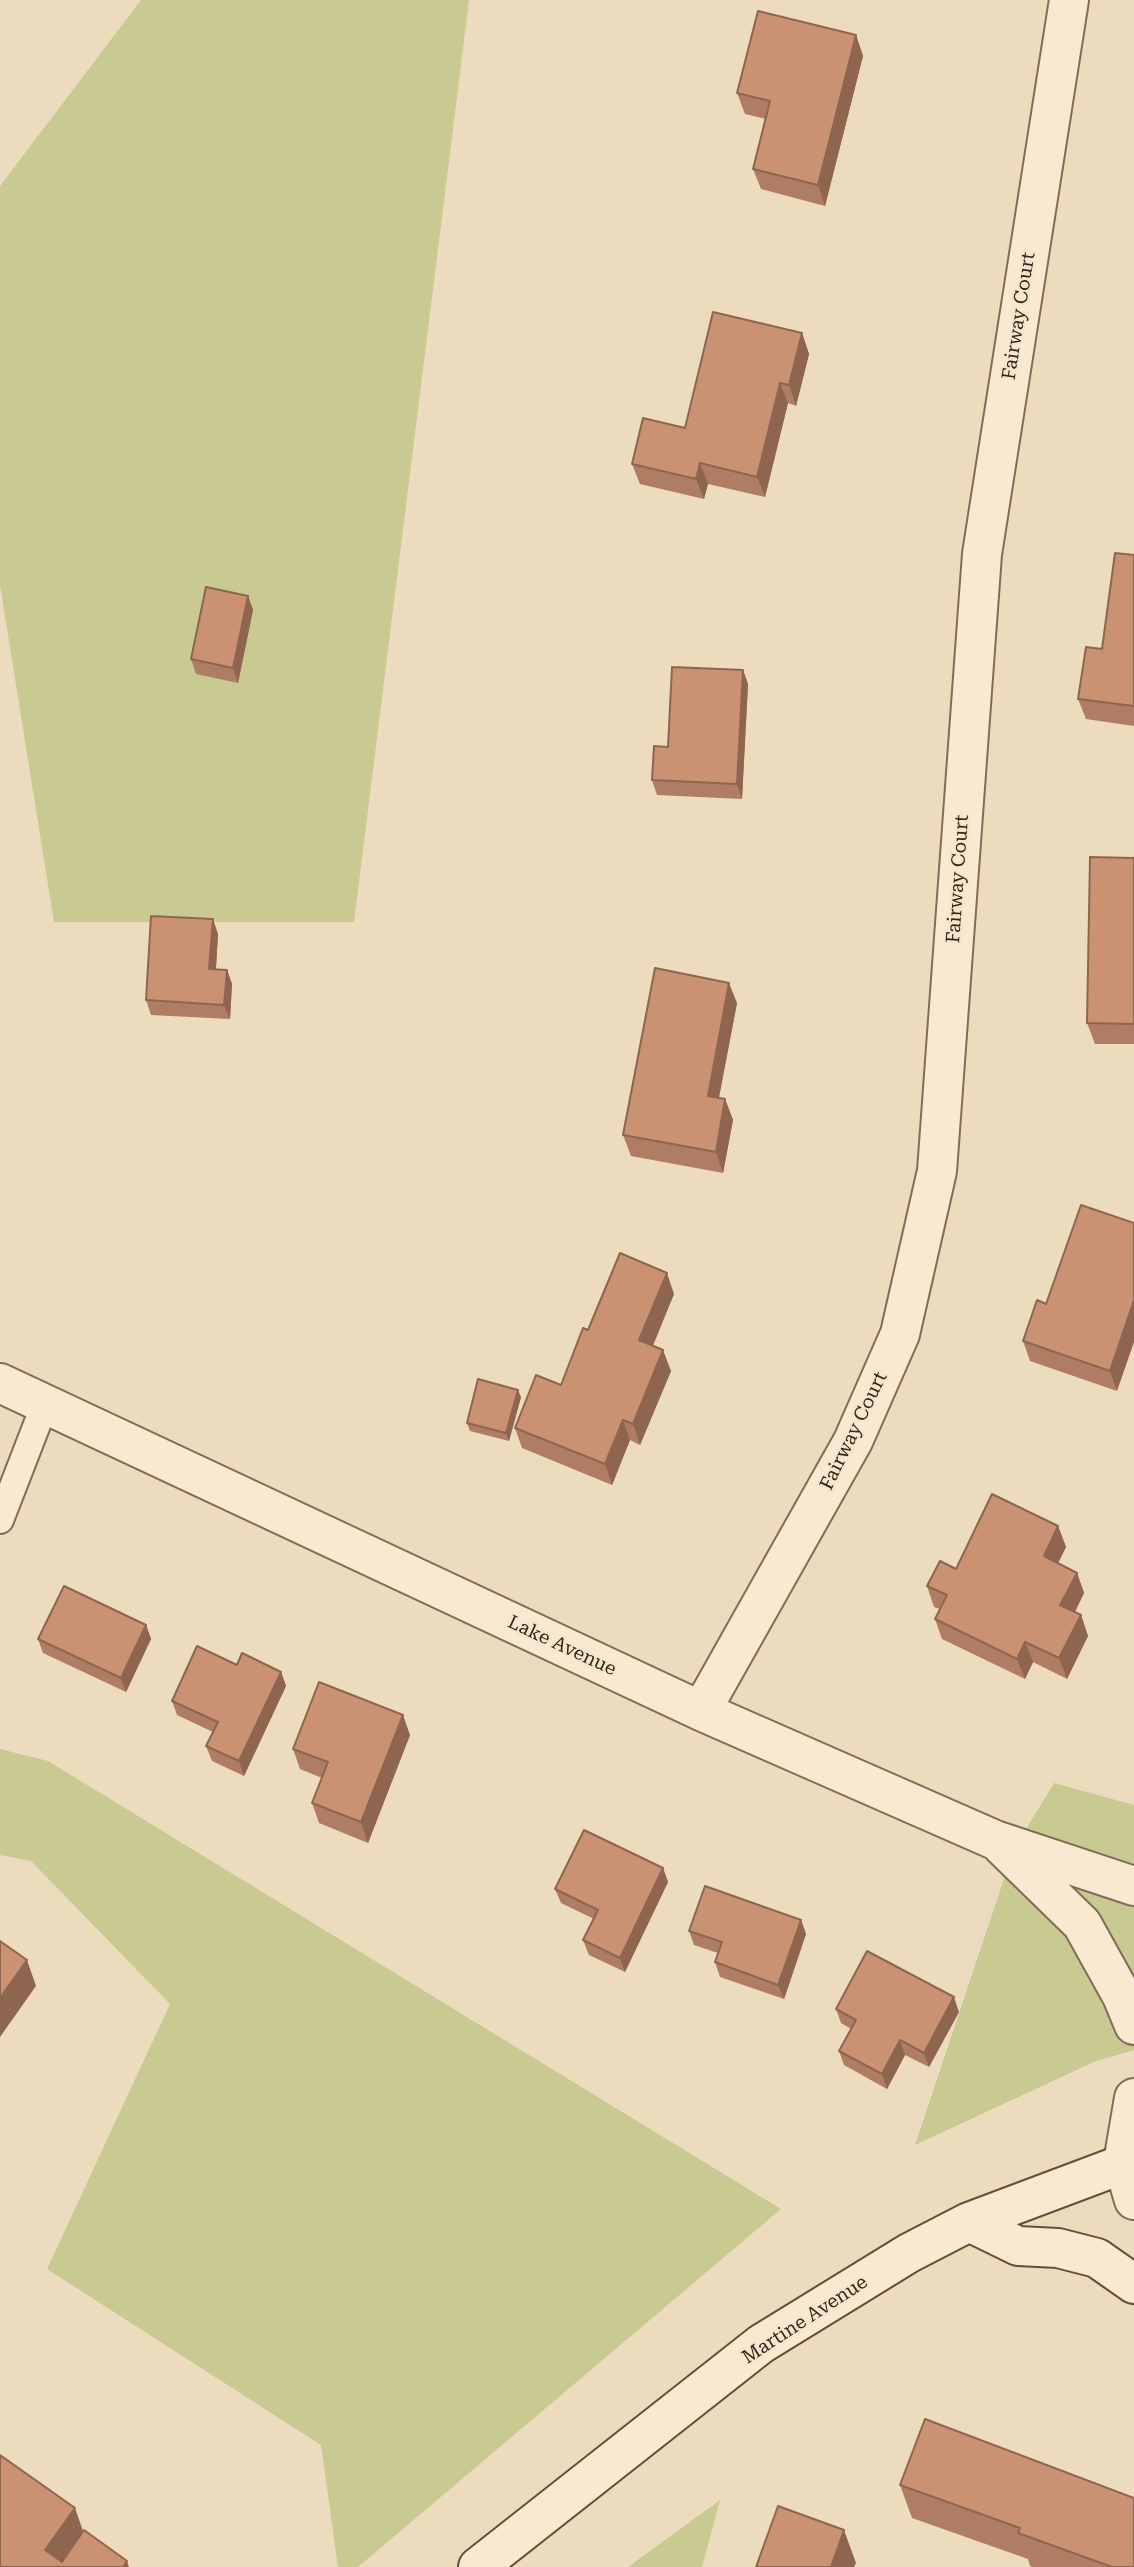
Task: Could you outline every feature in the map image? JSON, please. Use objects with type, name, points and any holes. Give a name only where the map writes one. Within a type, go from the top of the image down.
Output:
[{"type":"street","name":"Fairway Court","points":[[701,1711],[853,1441],[890,1358],[900,1335],[937,1171],[982,554],[1069,0]]},
{"type":"street","name":"Lake Avenue","points":[[0,1383],[701,1711],[996,1840],[1134,1886]]},
{"type":"street","points":[[996,1840],[1082,1924],[1130,1997]]},
{"type":"street","points":[[1134,2098],[1129,2162],[1134,2200]]},
{"type":"street","name":"Martine Avenue","points":[[478,2567],[761,2344],[909,2253],[968,2222],[1129,2162]]},
{"type":"street","points":[[968,2222],[1018,2246],[1058,2248],[1097,2259],[1134,2284]]},
{"type":"lane","points":[[0,1520],[45,1404]]},
{"type":"green space","points":[[141,0],[469,0],[354,922],[54,922],[0,585],[0,186]]},
{"type":"green space","points":[[0,1749],[48,1761],[781,2209],[358,2567],[338,2567],[321,2445],[47,2269],[170,2004],[31,1861],[0,1855]]},
{"type":"green space","points":[[1054,1783],[1134,1805],[1134,2050],[1096,2061],[915,2145],[1014,1849]]},
{"type":"green space","points":[[720,2500],[702,2567],[628,2567]]},
{"type":"building","points":[[758,11],[856,35],[818,185],[753,169],[770,101],[737,93]]},
{"type":"building","points":[[713,312],[802,333],[789,385],[780,383],[757,477],[700,463],[696,479],[632,464],[643,418],[685,428]]},
{"type":"building","points":[[1115,553],[1134,555],[1134,706],[1078,699],[1086,647],[1102,649]]},
{"type":"building","points":[[206,587],[248,596],[233,668],[191,659]]},
{"type":"building","points":[[672,667],[743,670],[737,784],[652,780],[654,746],[668,747]]},
{"type":"building","points":[[1090,857],[1134,858],[1134,1024],[1087,1023]]},
{"type":"building","points":[[151,916],[213,919],[209,969],[227,970],[224,1005],[146,1000]]},
{"type":"building","points":[[655,968],[729,983],[708,1096],[725,1099],[716,1152],[623,1135]]},
{"type":"building","points":[[1081,1205],[1134,1223],[1134,1300],[1110,1371],[1023,1341],[1037,1300],[1046,1304]]},
{"type":"building","points":[[620,1253],[667,1273],[639,1340],[663,1350],[633,1424],[623,1420],[605,1464],[515,1428],[536,1375],[561,1385],[583,1328],[588,1330]]},
{"type":"building","points":[[478,1379],[518,1390],[506,1433],[467,1423]]},
{"type":"building","points":[[992,1494],[1058,1526],[1044,1556],[1077,1573],[1060,1605],[1081,1615],[1059,1658],[1025,1642],[1017,1659],[935,1619],[947,1595],[927,1586],[940,1561],[956,1569]]},
{"type":"building","points":[[64,1586],[146,1625],[121,1678],[38,1639]]},
{"type":"building","points":[[197,1646],[237,1665],[242,1653],[281,1672],[239,1761],[206,1746],[218,1722],[172,1701]]},
{"type":"building","points":[[319,1682],[403,1715],[361,1822],[312,1803],[328,1762],[293,1749]]},
{"type":"building","points":[[584,1830],[663,1868],[620,1958],[583,1940],[598,1910],[555,1889]]},
{"type":"building","points":[[705,1886],[801,1920],[778,1985],[715,1962],[722,1942],[689,1931]]},
{"type":"building","points":[[0,1941],[27,1960],[0,1998]]},
{"type":"building","points":[[867,1951],[954,1997],[924,2053],[900,2040],[882,2074],[839,2051],[856,2020],[836,2009]]},
{"type":"building","points":[[925,2419],[1134,2498],[1134,2567],[1112,2567],[1018,2533],[1020,2528],[900,2485]]},
{"type":"building","points":[[0,2455],[75,2508],[45,2550],[62,2562],[84,2530],[127,2561],[123,2567],[0,2567]]},
{"type":"building","points":[[778,2506],[844,2530],[831,2567],[756,2567]]}]
